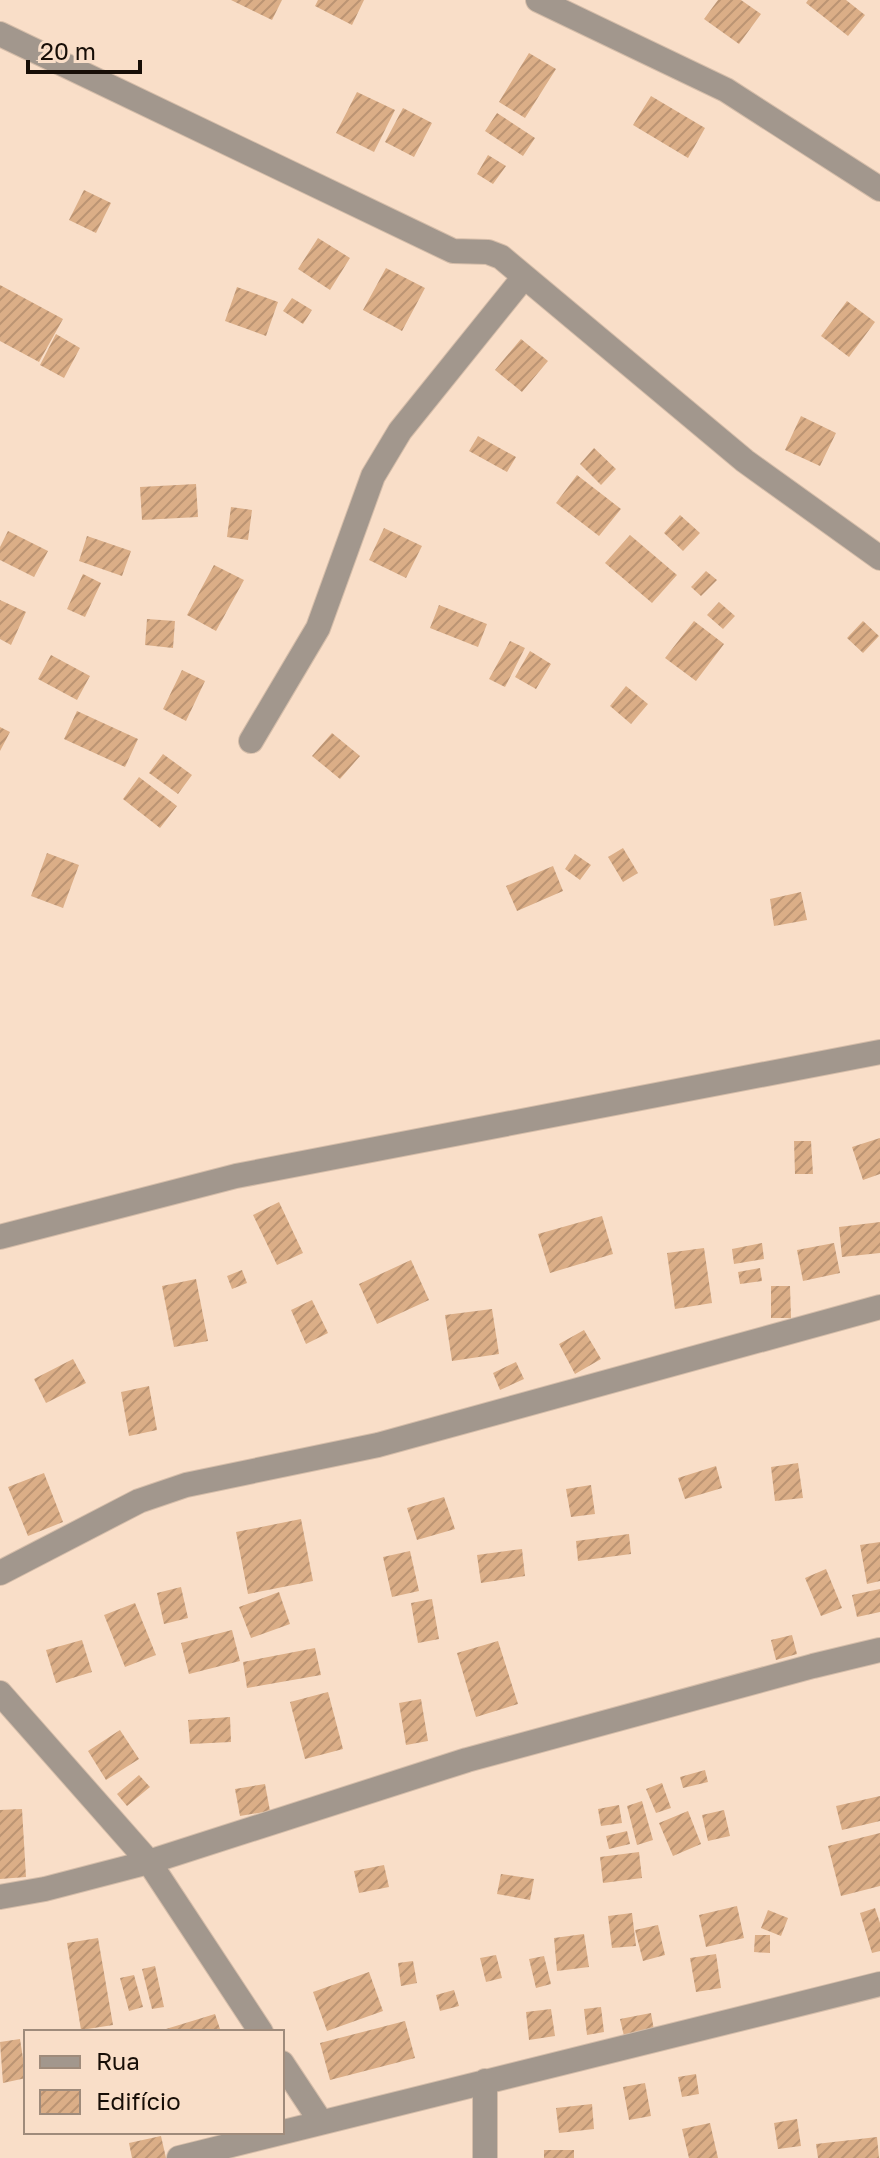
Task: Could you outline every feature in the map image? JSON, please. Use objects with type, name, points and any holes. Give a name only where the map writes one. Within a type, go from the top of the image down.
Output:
[{"type":"street","points":[[538,0],[726,90],[880,189]]},
{"type":"street","points":[[0,34],[453,251],[488,252],[501,257],[745,461],[880,558]]},
{"type":"street","points":[[251,741],[318,628],[373,476],[400,431],[524,277]]},
{"type":"street","points":[[0,1237],[236,1176],[880,1052]]},
{"type":"street","points":[[0,1573],[139,1501],[186,1485],[378,1445],[880,1307]]},
{"type":"street","points":[[0,1897],[45,1889],[149,1862],[467,1760],[880,1650]]},
{"type":"street","points":[[0,1693],[149,1862],[260,2030]]},
{"type":"street","points":[[284,2131],[880,1984]]},
{"type":"street","points":[[284,2066],[321,2122]]},
{"type":"street","points":[[485,2081],[485,2158]]},
{"type":"street","points":[[179,2158],[274,2134]]},
{"type":"building","points":[[231,0],[282,0],[272,20]]},
{"type":"building","points":[[318,0],[364,0],[352,25],[315,6]]},
{"type":"building","points":[[718,0],[741,0],[761,14],[739,44],[704,19]]},
{"type":"building","points":[[808,0],[846,0],[865,15],[848,36],[806,3]]},
{"type":"building","points":[[529,53],[556,69],[525,118],[499,102]]},
{"type":"building","points":[[357,92],[395,110],[374,152],[336,133]]},
{"type":"building","points":[[651,96],[705,128],[688,158],[633,125]]},
{"type":"building","points":[[403,108],[432,123],[414,157],[385,142]]},
{"type":"building","points":[[497,113],[535,138],[523,156],[485,131]]},
{"type":"building","points":[[488,155],[506,166],[493,184],[477,174]]},
{"type":"building","points":[[84,190],[111,203],[96,233],[69,220]]},
{"type":"building","points":[[318,238],[350,258],[330,290],[298,269]]},
{"type":"building","points":[[386,268],[425,288],[402,331],[363,310]]},
{"type":"building","points":[[0,285],[63,319],[39,362],[0,341]]},
{"type":"building","points":[[237,287],[278,302],[266,336],[225,321]]},
{"type":"building","points":[[292,298],[312,310],[303,324],[283,311]]},
{"type":"building","points":[[847,301],[875,322],[849,357],[821,336]]},
{"type":"building","points":[[56,334],[80,348],[64,378],[40,365]]},
{"type":"building","points":[[521,339],[548,361],[522,392],[495,370]]},
{"type":"building","points":[[801,416],[836,433],[820,466],[785,450]]},
{"type":"building","points":[[478,436],[516,457],[507,472],[469,451]]},
{"type":"building","points":[[594,448],[616,469],[601,485],[580,464]]},
{"type":"building","points":[[577,475],[621,509],[599,536],[556,503]]},
{"type":"building","points":[[196,484],[198,517],[142,520],[140,487]]},
{"type":"building","points":[[231,507],[252,510],[248,540],[227,537]]},
{"type":"building","points":[[680,515],[700,533],[683,551],[664,533]]},
{"type":"building","points":[[384,528],[422,546],[406,578],[369,560]]},
{"type":"building","points":[[8,531],[48,551],[34,577],[0,560],[0,547]]},
{"type":"building","points":[[630,535],[677,575],[652,603],[605,563]]},
{"type":"building","points":[[87,536],[131,551],[122,576],[79,561]]},
{"type":"building","points":[[214,565],[244,580],[216,631],[187,615]]},
{"type":"building","points":[[706,571],[717,580],[701,596],[691,587]]},
{"type":"building","points":[[83,574],[101,583],[85,617],[67,609]]},
{"type":"building","points":[[0,600],[26,612],[11,645],[0,639]]},
{"type":"building","points":[[719,602],[735,616],[723,629],[707,615]]},
{"type":"building","points":[[439,605],[487,624],[478,647],[430,628]]},
{"type":"building","points":[[147,619],[175,621],[173,648],[145,645]]},
{"type":"building","points":[[694,621],[724,644],[696,681],[665,658]]},
{"type":"building","points":[[863,621],[879,636],[863,653],[847,638]]},
{"type":"building","points":[[510,641],[525,648],[505,687],[489,679]]},
{"type":"building","points":[[530,651],[551,664],[536,689],[515,677]]},
{"type":"building","points":[[51,655],[90,676],[77,700],[38,679]]},
{"type":"building","points":[[182,670],[205,681],[186,721],[163,709]]},
{"type":"building","points":[[626,686],[648,704],[631,724],[610,706]]},
{"type":"building","points":[[77,711],[138,739],[125,767],[64,739]]},
{"type":"building","points":[[0,727],[10,732],[0,751]]},
{"type":"building","points":[[332,733],[360,756],[340,779],[312,756]]},
{"type":"building","points":[[163,754],[192,775],[178,794],[149,773]]},
{"type":"building","points":[[139,777],[177,806],[160,828],[123,799]]},
{"type":"building","points":[[623,848],[638,873],[623,882],[608,857]]},
{"type":"building","points":[[47,853],[79,865],[63,908],[31,896]]},
{"type":"building","points":[[575,854],[591,865],[580,880],[565,869]]},
{"type":"building","points":[[553,866],[563,891],[517,911],[506,886]]},
{"type":"building","points":[[801,892],[807,920],[774,926],[770,899]]},
{"type":"building","points":[[880,1138],[880,1174],[863,1180],[852,1147]]},
{"type":"building","points":[[794,1141],[811,1141],[813,1174],[795,1174]]},
{"type":"building","points":[[279,1202],[303,1253],[277,1265],[253,1215]]},
{"type":"building","points":[[602,1216],[613,1254],[550,1273],[538,1234]]},
{"type":"building","points":[[880,1222],[880,1253],[842,1257],[839,1227]]},
{"type":"building","points":[[762,1243],[764,1259],[734,1264],[732,1249]]},
{"type":"building","points":[[834,1243],[840,1273],[803,1281],[797,1250]]},
{"type":"building","points":[[704,1248],[712,1303],[675,1309],[667,1253]]},
{"type":"building","points":[[411,1260],[429,1300],[377,1324],[359,1284]]},
{"type":"building","points":[[760,1268],[762,1281],[740,1284],[738,1272]]},
{"type":"building","points":[[242,1270],[247,1283],[232,1289],[227,1276]]},
{"type":"building","points":[[196,1279],[208,1341],[174,1347],[162,1286]]},
{"type":"building","points":[[771,1286],[790,1286],[791,1318],[771,1318]]},
{"type":"building","points":[[312,1300],[328,1333],[306,1344],[291,1310]]},
{"type":"building","points":[[492,1309],[499,1354],[452,1361],[445,1315]]},
{"type":"building","points":[[584,1330],[601,1359],[575,1374],[559,1344]]},
{"type":"building","points":[[73,1359],[86,1383],[46,1403],[34,1379]]},
{"type":"building","points":[[516,1362],[524,1379],[500,1390],[493,1373]]},
{"type":"building","points":[[149,1386],[157,1430],[129,1436],[121,1392]]},
{"type":"building","points":[[798,1463],[803,1498],[775,1501],[771,1467]]},
{"type":"building","points":[[716,1466],[722,1488],[685,1499],[678,1478]]},
{"type":"building","points":[[44,1473],[63,1522],[28,1536],[8,1487]]},
{"type":"building","points":[[591,1485],[595,1514],[571,1517],[566,1489]]},
{"type":"building","points":[[444,1497],[455,1529],[417,1540],[407,1508]]},
{"type":"building","points":[[301,1519],[313,1581],[248,1594],[236,1532]]},
{"type":"building","points":[[629,1534],[631,1554],[578,1561],[576,1541]]},
{"type":"building","points":[[880,1542],[880,1581],[867,1584],[860,1545]]},
{"type":"building","points":[[522,1549],[525,1576],[481,1583],[477,1555]]},
{"type":"building","points":[[410,1551],[419,1591],[392,1597],[383,1557]]},
{"type":"building","points":[[826,1569],[842,1608],[821,1616],[805,1578]]},
{"type":"building","points":[[181,1587],[188,1618],[164,1624],[157,1593]]},
{"type":"building","points":[[880,1589],[880,1612],[857,1617],[852,1595]]},
{"type":"building","points":[[279,1592],[290,1624],[251,1638],[239,1607]]},
{"type":"building","points":[[432,1599],[439,1639],[418,1643],[411,1603]]},
{"type":"building","points":[[135,1603],[156,1655],[125,1667],[104,1615]]},
{"type":"building","points":[[232,1630],[240,1661],[189,1674],[181,1643]]},
{"type":"building","points":[[792,1635],[797,1654],[776,1660],[771,1640]]},
{"type":"building","points":[[82,1640],[92,1672],[56,1683],[46,1650]]},
{"type":"building","points":[[498,1641],[518,1704],[476,1717],[457,1653]]},
{"type":"building","points":[[315,1648],[321,1675],[247,1688],[243,1662]]},
{"type":"building","points":[[328,1692],[343,1749],[305,1759],[290,1702]]},
{"type":"building","points":[[421,1699],[428,1741],[406,1745],[399,1703]]},
{"type":"building","points":[[230,1717],[231,1742],[190,1744],[188,1720]]},
{"type":"building","points":[[120,1730],[139,1759],[106,1780],[88,1751]]},
{"type":"building","points":[[705,1770],[708,1782],[683,1788],[680,1777]]},
{"type":"building","points":[[139,1775],[150,1787],[127,1806],[117,1794]]},
{"type":"building","points":[[662,1783],[671,1808],[656,1813],[646,1789]]},
{"type":"building","points":[[265,1784],[270,1811],[240,1816],[235,1789]]},
{"type":"building","points":[[880,1796],[880,1821],[842,1830],[836,1806]]},
{"type":"building","points":[[642,1801],[653,1840],[637,1845],[627,1806]]},
{"type":"building","points":[[619,1805],[622,1823],[601,1826],[598,1809]]},
{"type":"building","points":[[22,1809],[26,1877],[0,1879],[0,1810]]},
{"type":"building","points":[[724,1810],[730,1836],[708,1841],[702,1815]]},
{"type":"building","points":[[688,1811],[701,1844],[673,1856],[659,1823]]},
{"type":"building","points":[[627,1831],[630,1844],[609,1849],[606,1836]]},
{"type":"building","points":[[880,1833],[880,1886],[841,1896],[828,1846]]},
{"type":"building","points":[[639,1852],[642,1878],[603,1883],[600,1857]]},
{"type":"building","points":[[384,1865],[389,1887],[359,1893],[354,1871]]},
{"type":"building","points":[[501,1874],[534,1879],[530,1900],[497,1894]]},
{"type":"building","points":[[737,1906],[744,1938],[706,1947],[699,1915]]},
{"type":"building","points":[[875,1908],[880,1923],[880,1951],[872,1953],[860,1913]]},
{"type":"building","points":[[768,1910],[788,1918],[781,1936],[761,1928]]},
{"type":"building","points":[[632,1913],[636,1946],[612,1948],[608,1916]]},
{"type":"building","points":[[658,1925],[665,1955],[643,1961],[635,1930]]},
{"type":"building","points":[[584,1934],[589,1967],[557,1971],[554,1938]]},
{"type":"building","points":[[755,1935],[770,1935],[770,1953],[754,1952]]},
{"type":"building","points":[[98,1938],[113,2025],[81,2030],[67,1943]]},
{"type":"building","points":[[716,1954],[721,1988],[696,1992],[690,1958]]},
{"type":"building","points":[[496,1955],[502,1978],[486,1982],[480,1958]]},
{"type":"building","points":[[544,1956],[551,1984],[536,1988],[529,1959]]},
{"type":"building","points":[[413,1961],[417,1983],[401,1986],[398,1963]]},
{"type":"building","points":[[155,1966],[164,2007],[152,2009],[142,1969]]},
{"type":"building","points":[[369,1972],[383,2011],[327,2031],[313,1992]]},
{"type":"building","points":[[134,1975],[143,2007],[129,2011],[120,1978]]},
{"type":"building","points":[[454,1990],[459,2006],[440,2011],[436,1995]]},
{"type":"building","points":[[601,2007],[604,2032],[587,2035],[584,2009]]},
{"type":"building","points":[[551,2009],[555,2036],[529,2040],[526,2012]]},
{"type":"building","points":[[651,2013],[654,2030],[624,2036],[620,2019]]},
{"type":"building","points":[[215,2014],[220,2030],[166,2030]]},
{"type":"building","points":[[405,2021],[415,2058],[330,2080],[320,2043]]},
{"type":"building","points":[[20,2039],[24,2078],[3,2083],[0,2042]]},
{"type":"building","points":[[696,2074],[699,2094],[682,2097],[678,2077]]},
{"type":"building","points":[[645,2083],[651,2116],[629,2120],[623,2087]]},
{"type":"building","points":[[592,2104],[594,2129],[559,2133],[556,2108]]},
{"type":"building","points":[[797,2119],[801,2146],[778,2149],[774,2123]]},
{"type":"building","points":[[710,2123],[718,2158],[689,2158],[682,2129]]},
{"type":"building","points":[[161,2136],[166,2158],[132,2158],[129,2143]]},
{"type":"building","points":[[877,2137],[879,2158],[818,2158],[816,2144]]},
{"type":"building","points":[[544,2150],[574,2150],[574,2158],[544,2158]]}]
